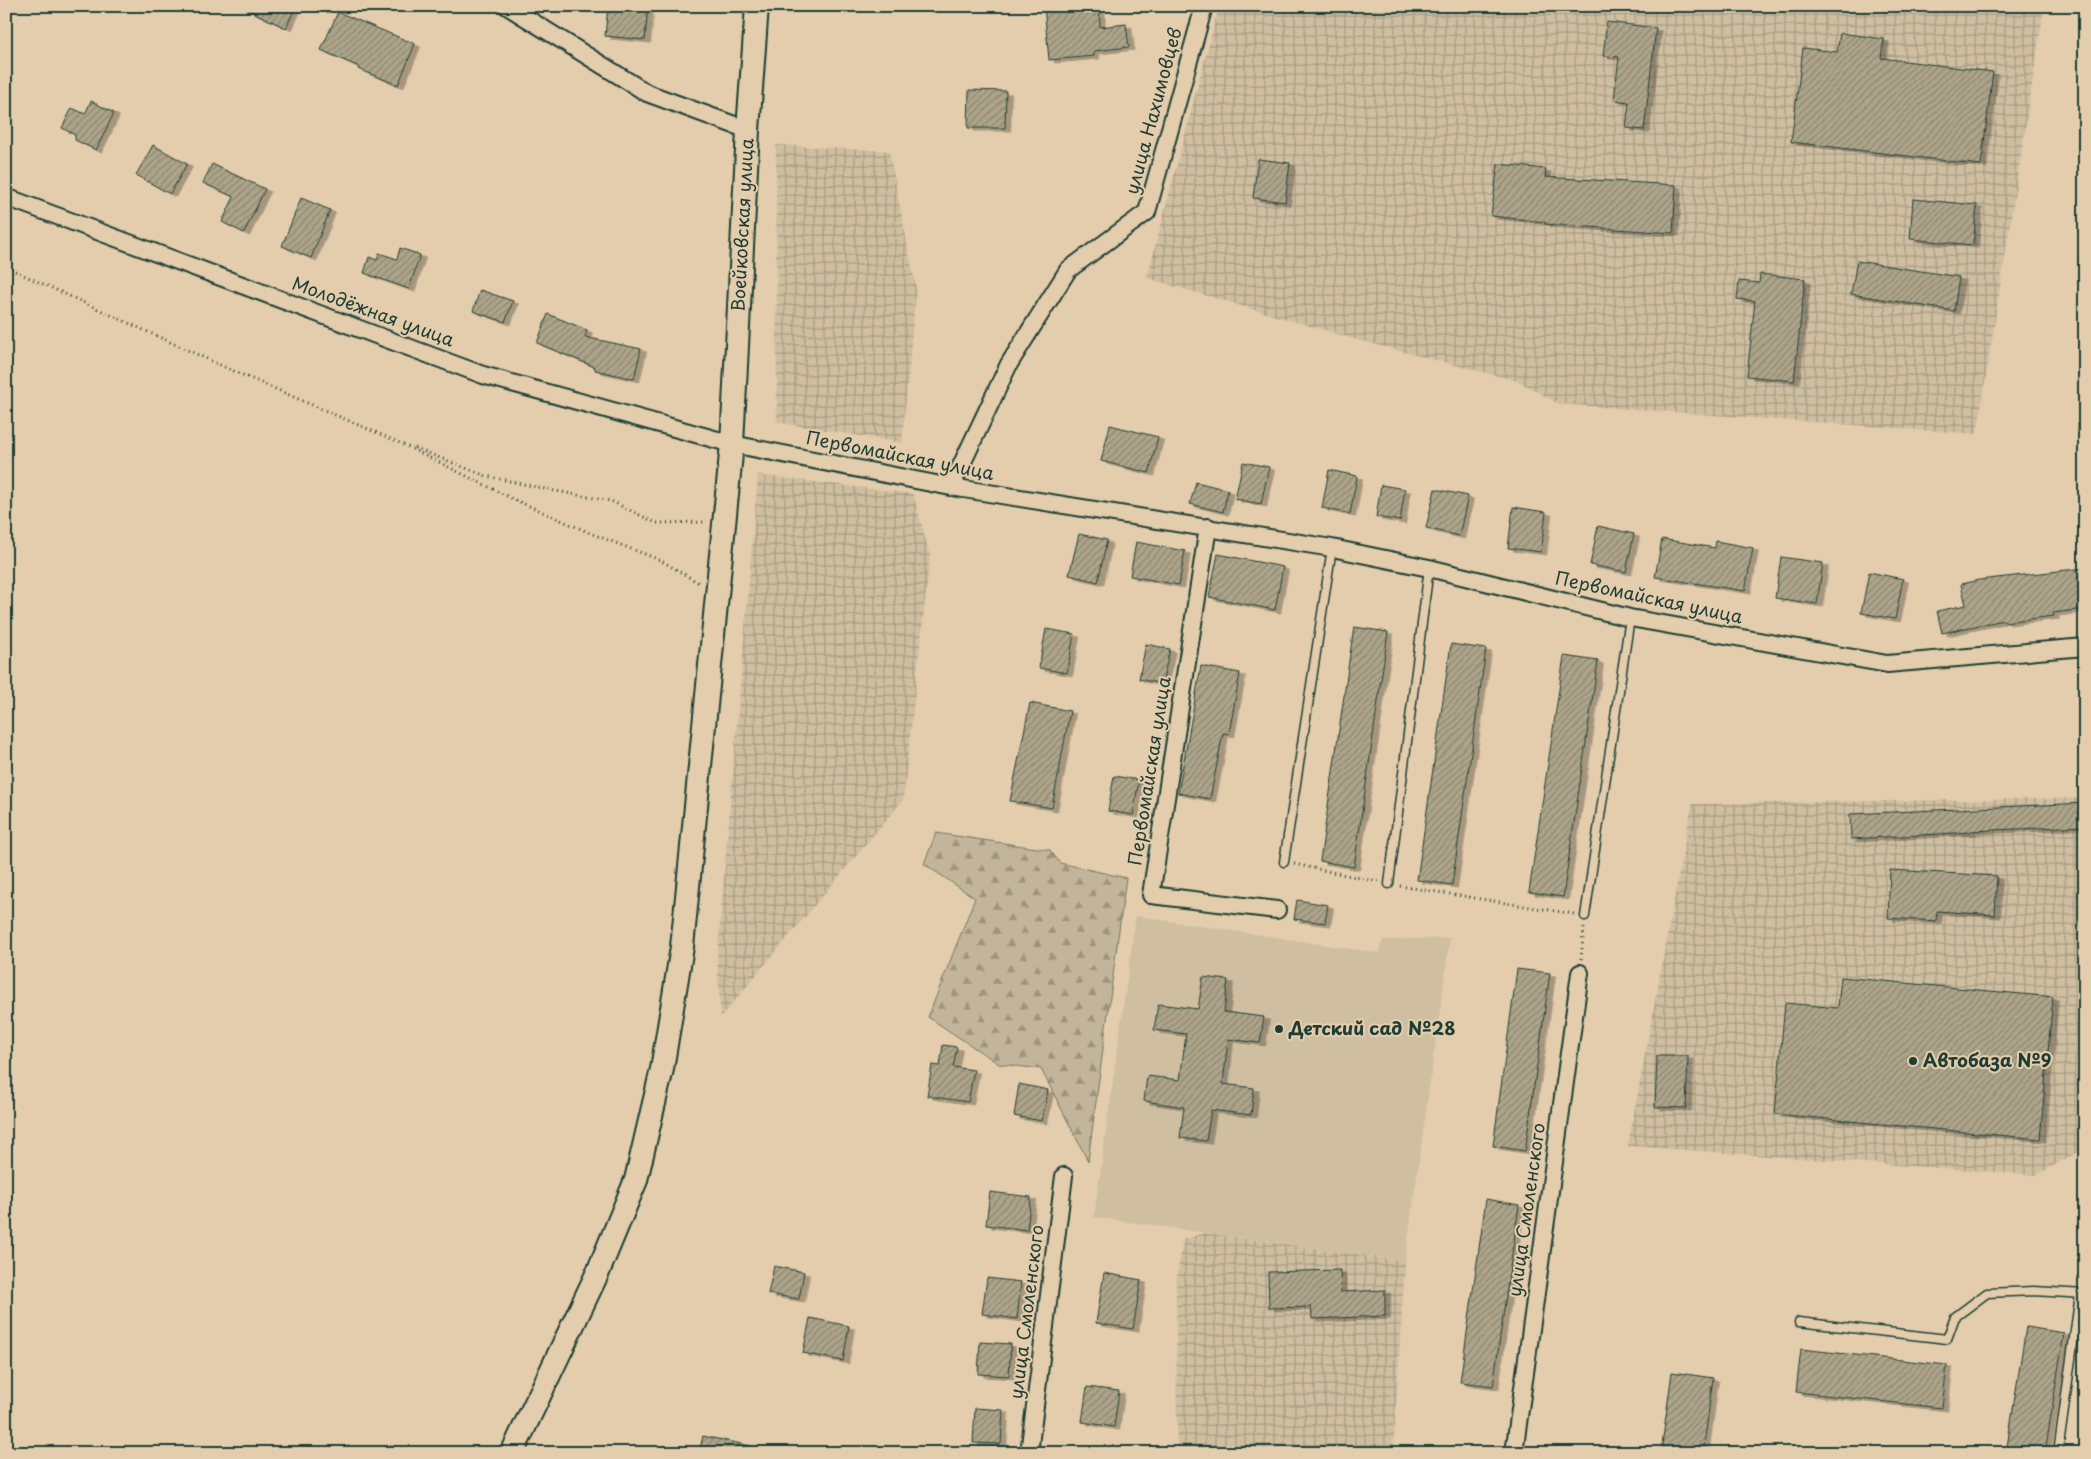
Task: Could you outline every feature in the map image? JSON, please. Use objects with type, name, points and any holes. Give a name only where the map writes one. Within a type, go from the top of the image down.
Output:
[{"type":"main road","name":"Воейковская улица","points":[[512,1453],[598,1272],[636,1180],[662,1069],[682,947],[732,444],[748,130],[757,6]]},
{"type":"street","points":[[507,6],[647,93],[748,130]]},
{"type":"street","name":"улица Нахимовцев","points":[[951,487],[1009,364],[1068,270],[1147,212],[1204,6]]},
{"type":"street","name":"Молодёжная улица","points":[[6,197],[483,374],[732,444]]},
{"type":"street","name":"Первомайская улица","points":[[732,444],[951,487],[1332,548],[1429,568],[1630,618],[1887,664],[2085,647]]},
{"type":"street","name":"Первомайская улица","points":[[1208,527],[1151,895],[1277,910]]},
{"type":"street","name":"улица Смоленского","points":[[1514,1453],[1580,973]]},
{"type":"street","name":"улица Смоленского","points":[[1029,1453],[1064,1176]]},
{"type":"lane","points":[[1284,862],[1332,548]]},
{"type":"lane","points":[[1389,884],[1429,568]]},
{"type":"lane","points":[[1586,916],[1630,618]]},
{"type":"lane","points":[[1799,1322],[1947,1339],[1955,1317],[1987,1293],[2034,1291],[2083,1294],[2058,1453]]},
{"type":"path","points":[[6,268],[398,442],[486,476],[611,501],[656,524],[725,522]]},
{"type":"path","points":[[398,442],[511,498],[590,533],[660,560],[718,595]]},
{"type":"path","points":[[1284,862],[1389,884],[1586,916],[1580,973]]},
{"type":"shaded area","points":[[1219,6],[2068,6],[2044,8],[1977,434],[1559,404],[1518,381],[1357,340],[1147,278]]},
{"type":"shaded area","points":[[776,145],[889,151],[916,288],[902,443],[777,422]]},
{"type":"shaded area","points":[[758,475],[913,494],[930,556],[903,800],[721,1017],[717,960]]},
{"type":"shaded area","points":[[2085,798],[2085,1148],[2037,1175],[1628,1146],[1692,804]]},
{"type":"shaded area","name":"Детский сад №28","points":[[1136,916],[1378,953],[1383,940],[1450,938],[1405,1261],[1094,1217]]},
{"type":"shaded area","points":[[1205,1233],[1405,1261],[1393,1453],[1177,1453],[1176,1283],[1183,1239]]},
{"type":"green space","points":[[936,833],[1050,850],[1060,863],[1126,878],[1088,1161],[1041,1069],[999,1064],[928,1017],[975,898],[924,864]]},
{"type":"building","points":[[240,6],[296,6],[286,28]]},
{"type":"building","points":[[608,6],[648,6],[645,40],[605,36]]},
{"type":"building","points":[[1044,6],[1099,6],[1100,27],[1126,24],[1129,47],[1094,51],[1094,56],[1049,60]]},
{"type":"building","points":[[338,12],[415,44],[398,85],[358,69],[359,67],[321,50]]},
{"type":"building","points":[[1607,22],[1656,28],[1644,130],[1626,128],[1629,102],[1614,100],[1619,57],[1603,56]]},
{"type":"building","points":[[1840,33],[1884,39],[1881,58],[1993,72],[1981,165],[1791,142],[1803,48],[1837,52]]},
{"type":"building","points":[[969,90],[1006,91],[1005,128],[968,128]]},
{"type":"building","points":[[91,101],[114,113],[96,150],[75,140],[75,135],[62,128],[72,108],[85,114]]},
{"type":"building","points":[[153,145],[187,164],[170,194],[136,175]]},
{"type":"building","points":[[1258,159],[1290,163],[1285,202],[1253,198]]},
{"type":"building","points":[[212,164],[265,189],[244,233],[222,222],[234,197],[203,183]]},
{"type":"building","points":[[1498,164],[1546,169],[1545,177],[1676,185],[1673,233],[1545,224],[1545,222],[1491,216]]},
{"type":"building","points":[[301,198],[330,210],[311,258],[282,246]]},
{"type":"building","points":[[1913,199],[1977,205],[1973,245],[1910,239]]},
{"type":"building","points":[[400,248],[420,255],[409,289],[364,273],[369,257],[377,260],[379,253],[397,259]]},
{"type":"building","points":[[1857,261],[1959,277],[1954,311],[1851,294]]},
{"type":"building","points":[[1760,274],[1805,279],[1794,381],[1747,376],[1755,301],[1737,299],[1739,281],[1759,283]]},
{"type":"building","points":[[480,290],[513,301],[505,322],[473,311]]},
{"type":"building","points":[[548,314],[587,330],[585,337],[641,349],[634,379],[595,370],[595,367],[537,343]]},
{"type":"building","points":[[1110,425],[1158,437],[1149,473],[1101,461]]},
{"type":"building","points":[[1243,462],[1269,467],[1261,504],[1235,499]]},
{"type":"building","points":[[1329,470],[1357,476],[1350,514],[1322,508]]},
{"type":"building","points":[[1196,482],[1228,490],[1223,512],[1190,504]]},
{"type":"building","points":[[1381,485],[1405,489],[1400,521],[1376,517]]},
{"type":"building","points":[[1435,489],[1468,496],[1459,536],[1426,528]]},
{"type":"building","points":[[1513,507],[1546,512],[1541,552],[1508,548]]},
{"type":"building","points":[[1598,526],[1634,534],[1626,572],[1590,565]]},
{"type":"building","points":[[1079,534],[1107,540],[1098,582],[1069,575]]},
{"type":"building","points":[[1662,539],[1715,548],[1716,541],[1753,548],[1745,591],[1655,577]]},
{"type":"building","points":[[1136,542],[1185,551],[1179,585],[1130,576]]},
{"type":"building","points":[[1218,554],[1283,567],[1275,610],[1209,597]]},
{"type":"building","points":[[1781,557],[1823,563],[1817,604],[1775,598]]},
{"type":"building","points":[[2085,568],[2085,609],[2053,613],[2054,616],[2004,622],[2004,620],[1942,633],[1937,611],[1966,605],[1961,584],[1979,580]]},
{"type":"building","points":[[1869,572],[1903,579],[1895,619],[1861,613]]},
{"type":"building","points":[[1354,627],[1388,632],[1354,867],[1320,861]]},
{"type":"building","points":[[1046,629],[1074,634],[1067,673],[1039,668]]},
{"type":"building","points":[[1146,644],[1170,649],[1162,684],[1139,679]]},
{"type":"building","points":[[1451,644],[1486,649],[1452,885],[1417,880]]},
{"type":"building","points":[[1564,656],[1598,661],[1563,897],[1529,892]]},
{"type":"building","points":[[1201,666],[1240,673],[1229,734],[1223,733],[1210,799],[1178,793]]},
{"type":"building","points":[[1030,703],[1070,711],[1052,808],[1010,801]]},
{"type":"building","points":[[1114,776],[1139,780],[1133,815],[1108,811]]},
{"type":"building","points":[[2085,803],[2085,826],[1851,839],[1850,814]]},
{"type":"building","points":[[1890,870],[1997,876],[1995,915],[1937,911],[1936,921],[1888,918]]},
{"type":"building","points":[[1297,900],[1328,905],[1325,923],[1294,919]]},
{"type":"building","points":[[1517,969],[1550,973],[1525,1151],[1493,1146]]},
{"type":"building","points":[[1203,977],[1228,980],[1224,1012],[1264,1017],[1260,1043],[1228,1039],[1223,1084],[1254,1088],[1251,1115],[1211,1110],[1206,1141],[1180,1138],[1184,1107],[1144,1101],[1147,1076],[1180,1080],[1186,1034],[1154,1030],[1158,1004],[1198,1009]]},
{"type":"building","name":"Автобаза №9","points":[[1841,977],[2053,997],[2040,1139],[1775,1114],[1785,1003],[1838,1008]]},
{"type":"building","points":[[943,1045],[957,1047],[953,1067],[974,1070],[968,1102],[927,1096],[932,1065],[940,1066]]},
{"type":"building","points":[[1657,1056],[1688,1056],[1686,1108],[1655,1107]]},
{"type":"building","points":[[1019,1084],[1048,1090],[1042,1121],[1014,1116]]},
{"type":"building","points":[[990,1192],[1031,1197],[1027,1230],[986,1225]]},
{"type":"building","points":[[1486,1199],[1519,1205],[1493,1386],[1460,1382]]},
{"type":"building","points":[[774,1266],[804,1272],[799,1299],[768,1294]]},
{"type":"building","points":[[1340,1270],[1341,1292],[1385,1290],[1385,1316],[1312,1319],[1311,1307],[1269,1308],[1268,1272]]},
{"type":"building","points":[[1104,1273],[1141,1280],[1133,1329],[1096,1323]]},
{"type":"building","points":[[987,1278],[1021,1282],[1017,1319],[982,1314]]},
{"type":"building","points":[[810,1318],[849,1326],[843,1361],[803,1353]]},
{"type":"building","points":[[2026,1327],[2064,1333],[2045,1453],[2006,1453]]},
{"type":"building","points":[[980,1342],[1011,1344],[1009,1376],[978,1374]]},
{"type":"building","points":[[1801,1349],[1947,1365],[1942,1408],[1796,1392]]},
{"type":"building","points":[[1672,1372],[1713,1378],[1703,1453],[1661,1453]]},
{"type":"building","points":[[1087,1387],[1119,1391],[1114,1427],[1082,1422]]},
{"type":"building","points":[[975,1408],[1003,1410],[1001,1444],[973,1443]]},
{"type":"building","points":[[703,1436],[751,1446],[751,1453],[699,1453]]},
{"type":"place","name":"Детский сад №28","points":[[1279,1029]]},
{"type":"place","name":"Автобаза №9","points":[[1913,1061]]}]
